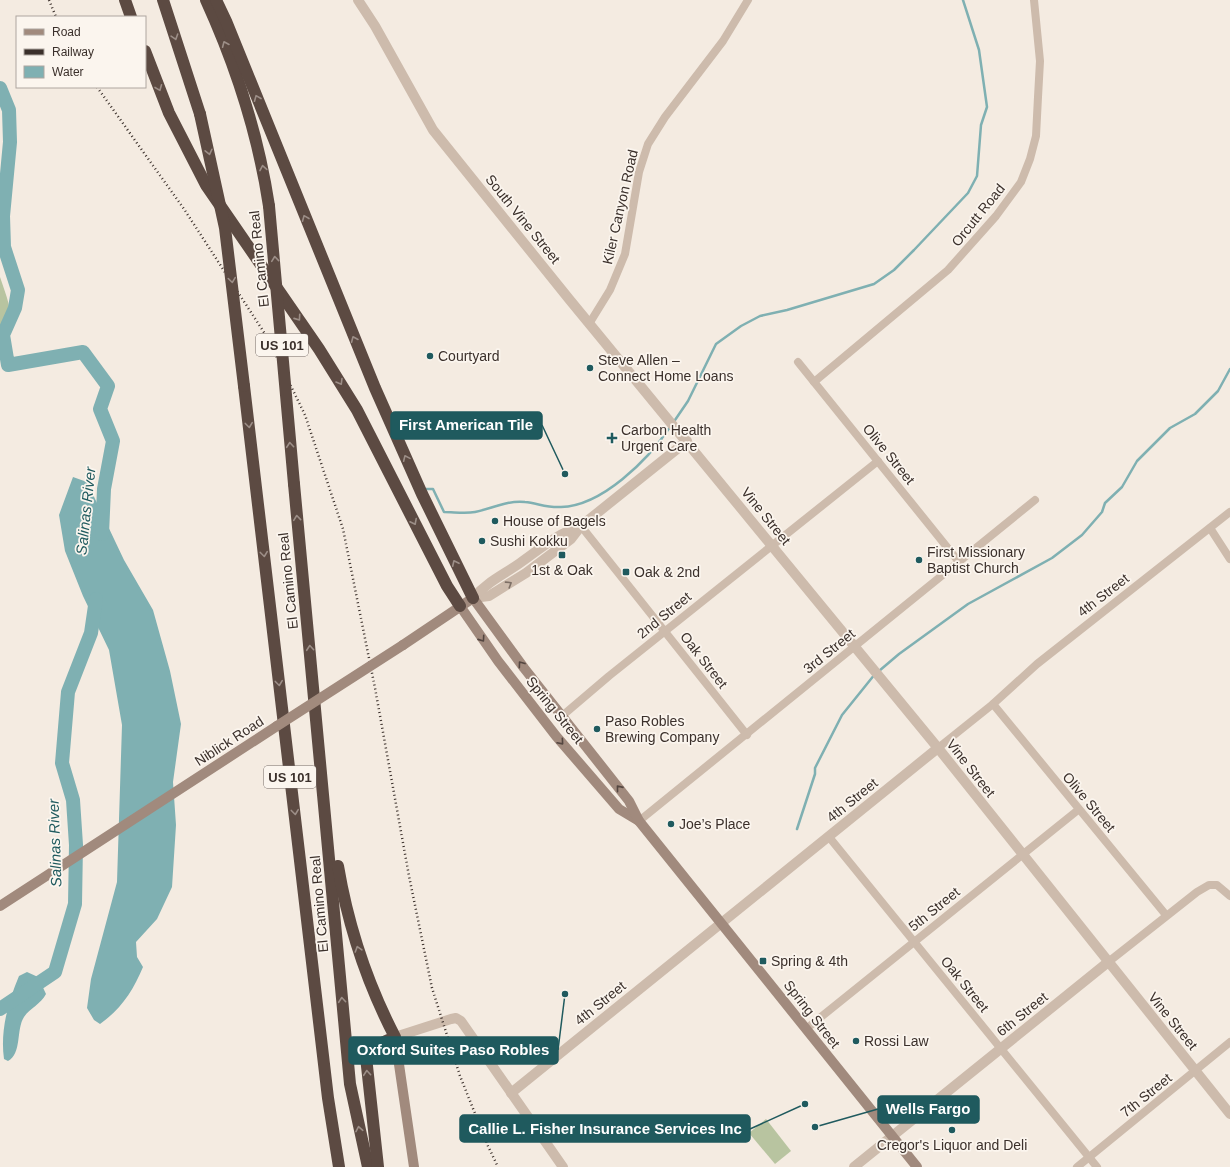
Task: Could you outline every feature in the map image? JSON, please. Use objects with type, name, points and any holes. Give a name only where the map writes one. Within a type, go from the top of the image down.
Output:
[{"type":"highway","points":[[125,0],[132,16]]},
{"type":"highway","name":"El Camino Real","points":[[163,0],[200,114],[225,228],[322,1055],[335,1150],[339,1167]]},
{"type":"highway","name":"El Camino Real","points":[[206,0],[231,57],[247,102],[260,154],[269,206],[350,1084],[368,1167]]},
{"type":"highway","points":[[216,0],[229,28],[378,395],[422,494],[473,598]]},
{"type":"highway","points":[[146,54],[169,113],[206,185],[319,348],[357,410],[443,579],[460,606]]},
{"type":"highway","points":[[317,734],[341,885],[348,914],[361,960],[395,1036],[373,1047],[366,1058],[378,1167]]},
{"type":"main road","name":"Niblick Road","points":[[0,906],[404,645],[473,598]]},
{"type":"main road","name":"Spring Street","points":[[473,598],[524,668],[630,801],[639,821],[917,1167]]},
{"type":"main road","name":"Spring Street","points":[[460,606],[498,661],[556,736],[619,809],[639,821]]},
{"type":"main road","points":[[395,1036],[414,1167]]},
{"type":"street","name":"South Vine Street","points":[[358,0],[375,26],[433,130],[589,324],[687,441]]},
{"type":"street","name":"Kiler Canyon Road","points":[[589,324],[610,290],[625,254],[639,172],[648,144],[666,117],[723,41],[748,0]]},
{"type":"street","name":"Orcutt Road","points":[[814,382],[948,270],[996,216],[1021,182],[1030,159],[1036,136],[1040,62],[1034,0]]},
{"type":"street","name":"Olive Street","points":[[798,362],[959,562]]},
{"type":"street","points":[[473,598],[484,585],[518,564],[565,531],[581,526],[687,441]]},
{"type":"street","name":"Vine Street","points":[[687,441],[938,748],[1107,963],[1230,1114]]},
{"type":"street","name":"2nd Street","points":[[562,716],[664,631],[878,460]]},
{"type":"street","name":"3rd Street","points":[[639,821],[747,735],[1035,500]]},
{"type":"street","name":"4th Street","points":[[510,1093],[993,704],[1037,664],[1230,512]]},
{"type":"street","name":"Oak Street","points":[[581,526],[747,735]]},
{"type":"street","points":[[1210,528],[1230,559]]},
{"type":"street","name":"Olive Street","points":[[993,704],[1078,810],[1166,915]]},
{"type":"street","name":"5th Street","points":[[806,1029],[1078,810]]},
{"type":"street","name":"Oak Street","points":[[829,837],[1097,1167]]},
{"type":"street","name":"6th Street","points":[[854,1167],[1166,915],[1197,892],[1209,885],[1221,887],[1230,896]]},
{"type":"street","points":[[395,1036],[456,1018],[469,1031],[510,1093],[564,1167]]},
{"type":"street","name":"7th Street","points":[[1077,1167],[1230,1042]]},
{"type":"green space","points":[[0,277],[7,297],[10,312],[8,326],[0,346]]},
{"type":"green space","points":[[766,1119],[791,1151],[775,1164],[749,1133]]},
{"type":"water","points":[[73,477],[87,482],[124,560],[153,610],[170,671],[181,724],[173,782],[176,825],[172,887],[157,919],[136,942],[137,957],[143,967],[131,992],[120,1006],[100,1024],[94,1020],[87,1008],[91,979],[117,882],[122,725],[109,650],[83,596],[65,551],[59,515]]},
{"type":"water","points":[[27,972],[38,977],[46,994],[41,1001],[24,1017],[20,1028],[15,1053],[8,1061],[4,1059],[3,1038],[8,1006],[19,976]]},
{"type":"waterway","points":[[673,423],[688,401],[716,344],[741,326],[760,316],[787,310],[874,284],[894,270],[968,193],[977,176],[981,125],[987,107],[979,50],[963,0]]},
{"type":"waterway","name":"Salinas River","points":[[0,88],[9,110],[10,142],[3,216],[4,247],[18,290],[15,308],[3,335],[8,365],[83,352],[108,386],[100,409],[113,441],[104,489],[102,534]]},
{"type":"waterway","points":[[879,671],[899,654],[968,604],[1052,558],[1082,535],[1102,512],[1105,503],[1122,487],[1137,461],[1170,428],[1195,414],[1218,391],[1230,369]]},
{"type":"waterway","points":[[424,489],[433,489],[444,512],[471,513],[512,502],[556,507],[577,505],[608,490],[623,479],[637,467],[661,440],[670,427]]},
{"type":"waterway","name":"Salinas River","points":[[0,1009],[55,972],[75,904],[76,845],[73,800],[62,763],[68,692],[91,633],[96,599]]},
{"type":"waterway","points":[[797,829],[815,774],[815,768],[842,715],[875,674]]},
{"type":"railway","points":[[49,0],[56,16]]},
{"type":"railway","points":[[98,88],[184,209],[267,337],[305,415],[343,529],[375,688],[409,876],[432,988],[460,1076],[498,1167]]},
{"type":"place","name":"Courtyard","points":[[430,356]]},
{"type":"place","name":"Steve Allen – Connect Home Loans","points":[[590,368]]},
{"type":"place","name":"Carbon Health Urgent Care","points":[[612,438]]},
{"type":"place","name":"First American Tile","points":[[565,474]]},
{"type":"place","name":"House of Bagels","points":[[495,521]]},
{"type":"place","name":"Sushi Kokku","points":[[482,541]]},
{"type":"place","name":"1st & Oak","points":[[562,555]]},
{"type":"place","name":"First Missionary Baptist Church","points":[[919,560]]},
{"type":"place","name":"Oak & 2nd","points":[[626,572]]},
{"type":"place","name":"Paso Robles Brewing Company","points":[[597,729]]},
{"type":"place","name":"Joe’s Place","points":[[671,824]]},
{"type":"place","name":"Spring & 4th","points":[[763,961]]},
{"type":"place","name":"Oxford Suites Paso Robles","points":[[565,994]]},
{"type":"place","name":"Rossi Law","points":[[856,1041]]},
{"type":"place","name":"Callie L. Fisher Insurance Services Inc","points":[[805,1104]]},
{"type":"place","name":"Wells Fargo","points":[[815,1127]]},
{"type":"place","name":"Cregor's Liquor and Deli","points":[[952,1130]]}]
